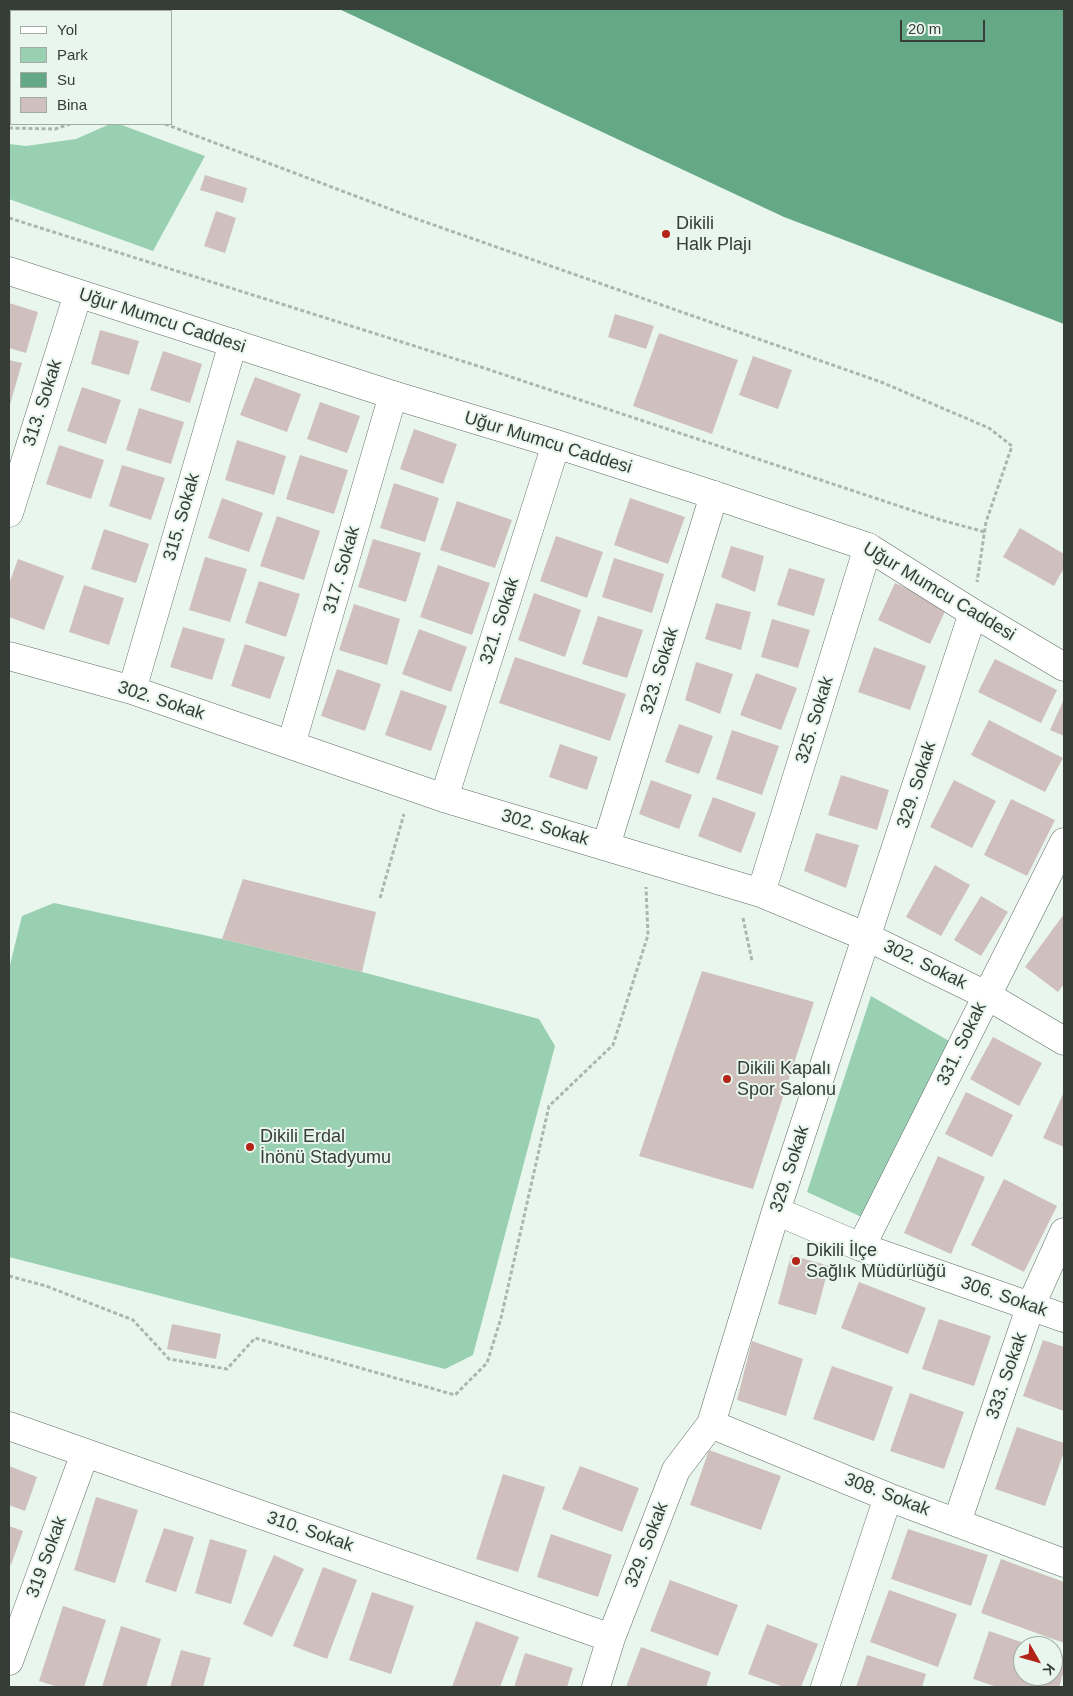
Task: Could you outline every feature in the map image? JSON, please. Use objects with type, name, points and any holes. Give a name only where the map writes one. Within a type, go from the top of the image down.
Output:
[{"type":"street","name":"Uğur Mumcu Caddesi","points":[[9,271],[393,395],[556,444],[714,495],[868,548],[973,613],[1064,666]]},
{"type":"street","name":"313. Sokak","points":[[9,513],[78,294]]},
{"type":"street","name":"315. Sokak","points":[[132,690],[233,343]]},
{"type":"street","name":"317. Sokak","points":[[291,745],[393,395]]},
{"type":"street","name":"321. Sokak","points":[[444,798],[556,444]]},
{"type":"street","name":"323. Sokak","points":[[606,846],[714,495]]},
{"type":"street","name":"325. Sokak","points":[[749,889],[868,548]]},
{"type":"street","name":"329. Sokak","points":[[596,1687],[612,1638],[676,1470],[710,1424],[776,1211],[973,613]]},
{"type":"street","name":"302. Sokak","points":[[9,656],[132,690],[444,798],[749,889],[867,936],[986,995],[1064,1041]]},
{"type":"street","name":"331. Sokak","points":[[861,1247],[1064,842]]},
{"type":"street","name":"306. Sokak","points":[[776,1211],[861,1247],[1064,1318]]},
{"type":"street","name":"333. Sokak","points":[[957,1522],[1031,1305],[1064,1232]]},
{"type":"street","name":"308. Sokak","points":[[710,1424],[888,1496],[1064,1563]]},
{"type":"street","name":"310. Sokak","points":[[9,1426],[612,1638]]},
{"type":"street","name":"319 Sokak","points":[[9,1661],[85,1453]]},
{"type":"street","points":[[825,1687],[888,1496]]},
{"type":"path","points":[[9,128],[55,129],[67,125]]},
{"type":"path","points":[[168,125],[411,217],[881,382],[989,428],[1012,446],[986,522],[973,613]]},
{"type":"path","points":[[9,218],[481,367],[941,520],[985,532]]},
{"type":"path","points":[[380,898],[408,798],[409,786]]},
{"type":"path","points":[[9,1276],[46,1286],[133,1320],[169,1359],[227,1370],[255,1338],[456,1395],[487,1363],[501,1318],[549,1106],[613,1045],[648,935],[646,887]]},
{"type":"path","points":[[749,889],[752,961]]},
{"type":"green space","points":[[9,74],[10,115],[9,115]]},
{"type":"green space","points":[[108,125],[122,125],[205,156],[153,251],[9,199],[9,144],[26,146],[76,139]]},
{"type":"green space","name":"Dikili Erdal İnönü Stadyumu","points":[[54,903],[222,939],[362,972],[539,1019],[555,1046],[473,1355],[445,1369],[9,1257],[9,969],[22,916]]},
{"type":"green space","points":[[871,996],[956,1045],[868,1220],[807,1192]]},
{"type":"water","points":[[339,9],[1064,9],[1064,324],[784,217]]},
{"type":"building","points":[[205,175],[247,188],[243,203],[200,190]]},
{"type":"building","points":[[216,211],[236,218],[225,253],[204,246]]},
{"type":"building","points":[[9,303],[38,312],[26,353],[9,348]]},
{"type":"building","points":[[615,314],[654,326],[646,349],[608,337]]},
{"type":"building","points":[[100,330],[139,341],[129,375],[91,364]]},
{"type":"building","points":[[659,333],[738,360],[712,434],[633,406]]},
{"type":"building","points":[[163,351],[202,364],[190,403],[150,390]]},
{"type":"building","points":[[753,356],[792,370],[778,409],[739,395]]},
{"type":"building","points":[[9,360],[22,363],[9,408]]},
{"type":"building","points":[[255,377],[301,394],[287,432],[240,415]]},
{"type":"building","points":[[82,387],[121,400],[106,444],[67,431]]},
{"type":"building","points":[[320,402],[360,416],[347,453],[307,439]]},
{"type":"building","points":[[139,408],[184,422],[171,464],[126,450]]},
{"type":"building","points":[[414,429],[457,444],[443,484],[400,469]]},
{"type":"building","points":[[237,440],[286,456],[274,495],[225,480]]},
{"type":"building","points":[[59,445],[104,460],[91,499],[46,484]]},
{"type":"building","points":[[300,455],[348,470],[334,514],[286,499]]},
{"type":"building","points":[[122,465],[165,478],[151,520],[109,506]]},
{"type":"building","points":[[394,483],[439,498],[425,542],[380,528]]},
{"type":"building","points":[[222,498],[263,513],[249,552],[208,538]]},
{"type":"building","points":[[630,498],[685,517],[668,564],[614,545]]},
{"type":"building","points":[[457,501],[512,520],[495,568],[440,550]]},
{"type":"building","points":[[277,516],[320,531],[304,580],[260,566]]},
{"type":"building","points":[[1020,528],[1064,554],[1064,568],[1054,586],[1003,557]]},
{"type":"building","points":[[104,529],[149,544],[136,583],[91,569]]},
{"type":"building","points":[[556,536],[603,552],[587,598],[540,581]]},
{"type":"building","points":[[373,539],[421,553],[406,602],[358,587]]},
{"type":"building","points":[[731,546],[764,556],[755,592],[721,577]]},
{"type":"building","points":[[205,557],[247,569],[230,622],[189,610]]},
{"type":"building","points":[[614,558],[664,574],[652,613],[602,597]]},
{"type":"building","points":[[18,559],[64,576],[44,630],[9,617],[9,584]]},
{"type":"building","points":[[438,565],[490,583],[472,635],[420,617]]},
{"type":"building","points":[[789,568],[825,579],[814,616],[777,605]]},
{"type":"building","points":[[259,581],[300,594],[286,637],[245,623]]},
{"type":"building","points":[[895,583],[947,607],[930,644],[878,620]]},
{"type":"building","points":[[84,585],[124,598],[109,645],[69,632]]},
{"type":"building","points":[[534,593],[581,610],[565,657],[518,640]]},
{"type":"building","points":[[716,603],[751,612],[741,650],[705,639]]},
{"type":"building","points":[[354,604],[400,619],[387,665],[339,650]]},
{"type":"building","points":[[598,616],[643,630],[627,678],[582,664]]},
{"type":"building","points":[[772,619],[810,630],[798,668],[761,657]]},
{"type":"building","points":[[183,627],[225,639],[212,680],[170,667]]},
{"type":"building","points":[[419,629],[467,647],[451,692],[402,674]]},
{"type":"building","points":[[245,644],[285,657],[270,699],[231,686]]},
{"type":"building","points":[[874,647],[926,666],[910,710],[858,692]]},
{"type":"building","points":[[515,657],[626,694],[610,741],[499,703]]},
{"type":"building","points":[[995,659],[1057,690],[1041,723],[978,692]]},
{"type":"building","points":[[696,662],[733,674],[720,714],[685,700]]},
{"type":"building","points":[[337,669],[381,684],[365,731],[321,716]]},
{"type":"building","points":[[756,673],[797,688],[781,730],[740,715]]},
{"type":"building","points":[[401,690],[447,706],[431,751],[385,735]]},
{"type":"building","points":[[1064,699],[1064,736],[1050,730]]},
{"type":"building","points":[[989,720],[1063,758],[1045,792],[971,755]]},
{"type":"building","points":[[679,724],[713,736],[699,774],[665,762]]},
{"type":"building","points":[[732,730],[779,746],[762,795],[716,779]]},
{"type":"building","points":[[560,744],[598,757],[587,790],[549,777]]},
{"type":"building","points":[[841,775],[889,790],[877,830],[828,815]]},
{"type":"building","points":[[651,780],[692,795],[679,829],[639,814]]},
{"type":"building","points":[[954,780],[996,801],[972,848],[930,827]]},
{"type":"building","points":[[713,797],[756,813],[741,853],[698,836]]},
{"type":"building","points":[[1011,799],[1055,820],[1027,876],[984,855]]},
{"type":"building","points":[[816,833],[859,845],[846,888],[804,871]]},
{"type":"building","points":[[935,865],[970,885],[941,936],[906,917]]},
{"type":"building","points":[[243,879],[376,912],[362,972],[222,939]]},
{"type":"building","points":[[981,896],[1008,912],[981,956],[954,940]]},
{"type":"building","points":[[1064,914],[1064,984],[1058,992],[1025,967]]},
{"type":"building","name":"Dikili Kapalı Spor Salonu","points":[[702,971],[814,1002],[753,1189],[639,1156]]},
{"type":"building","points":[[993,1037],[1042,1063],[1019,1106],[970,1079]]},
{"type":"building","points":[[966,1092],[1013,1115],[992,1157],[945,1134]]},
{"type":"building","points":[[1064,1092],[1064,1147],[1043,1138]]},
{"type":"building","points":[[938,1156],[985,1177],[951,1254],[904,1233]]},
{"type":"building","points":[[1004,1179],[1057,1206],[1024,1272],[971,1245]]},
{"type":"building","points":[[791,1255],[829,1266],[816,1315],[778,1304]]},
{"type":"building","points":[[859,1282],[926,1308],[908,1354],[841,1328]]},
{"type":"building","points":[[939,1319],[991,1336],[974,1386],[922,1369]]},
{"type":"building","points":[[172,1324],[221,1334],[216,1359],[167,1349]]},
{"type":"building","points":[[1043,1340],[1064,1347],[1064,1411],[1023,1396]]},
{"type":"building","points":[[752,1341],[803,1359],[786,1416],[737,1400]]},
{"type":"building","points":[[832,1366],[893,1387],[874,1441],[813,1419]]},
{"type":"building","points":[[910,1393],[964,1412],[944,1469],[890,1451]]},
{"type":"building","points":[[1017,1427],[1064,1443],[1064,1452],[1045,1506],[995,1489]]},
{"type":"building","points":[[709,1450],[781,1476],[761,1530],[690,1505]]},
{"type":"building","points":[[9,1466],[37,1477],[25,1511],[9,1505]]},
{"type":"building","points":[[580,1466],[639,1488],[622,1532],[562,1509]]},
{"type":"building","points":[[503,1474],[545,1487],[518,1572],[476,1559]]},
{"type":"building","points":[[96,1497],[138,1510],[115,1583],[74,1570]]},
{"type":"building","points":[[9,1526],[23,1531],[11,1565],[9,1564]]},
{"type":"building","points":[[164,1528],[194,1537],[176,1592],[145,1582]]},
{"type":"building","points":[[908,1529],[988,1555],[971,1606],[891,1579]]},
{"type":"building","points":[[551,1534],[612,1555],[598,1597],[537,1577]]},
{"type":"building","points":[[210,1539],[247,1550],[231,1604],[195,1593]]},
{"type":"building","points":[[274,1555],[304,1569],[272,1637],[243,1624]]},
{"type":"building","points":[[1001,1559],[1064,1582],[1064,1643],[1063,1636],[1045,1636],[981,1613]]},
{"type":"building","points":[[323,1567],[357,1580],[327,1659],[293,1646]]},
{"type":"building","points":[[670,1580],[738,1605],[718,1656],[650,1631]]},
{"type":"building","points":[[889,1590],[957,1614],[938,1667],[870,1642]]},
{"type":"building","points":[[372,1592],[414,1606],[391,1674],[349,1660]]},
{"type":"building","points":[[63,1606],[106,1620],[84,1687],[58,1687],[39,1681]]},
{"type":"building","points":[[476,1621],[519,1637],[500,1687],[452,1687]]},
{"type":"building","points":[[767,1624],[818,1644],[801,1687],[784,1687],[748,1674]]},
{"type":"building","points":[[121,1626],[161,1639],[146,1687],[102,1687]]},
{"type":"building","points":[[989,1631],[1013,1639],[1013,1686],[1059,1686],[997,1687],[973,1679]]},
{"type":"building","points":[[641,1647],[711,1672],[706,1687],[626,1687]]},
{"type":"building","points":[[181,1650],[211,1658],[203,1687],[170,1687]]},
{"type":"building","points":[[525,1653],[573,1668],[567,1687],[514,1687]]},
{"type":"building","points":[[867,1655],[926,1674],[922,1687],[856,1687]]},
{"type":"building","points":[[1063,1656],[1064,1656],[1063,1674]]},
{"type":"place","name":"Dikili Halk Plajı","points":[[666,234]]},
{"type":"place","name":"Dikili Kapalı Spor Salonu","points":[[727,1079]]},
{"type":"place","name":"Dikili Erdal İnönü Stadyumu","points":[[250,1147]]},
{"type":"place","name":"Dikili İlçe Sağlık Müdürlüğü","points":[[796,1261]]}]
